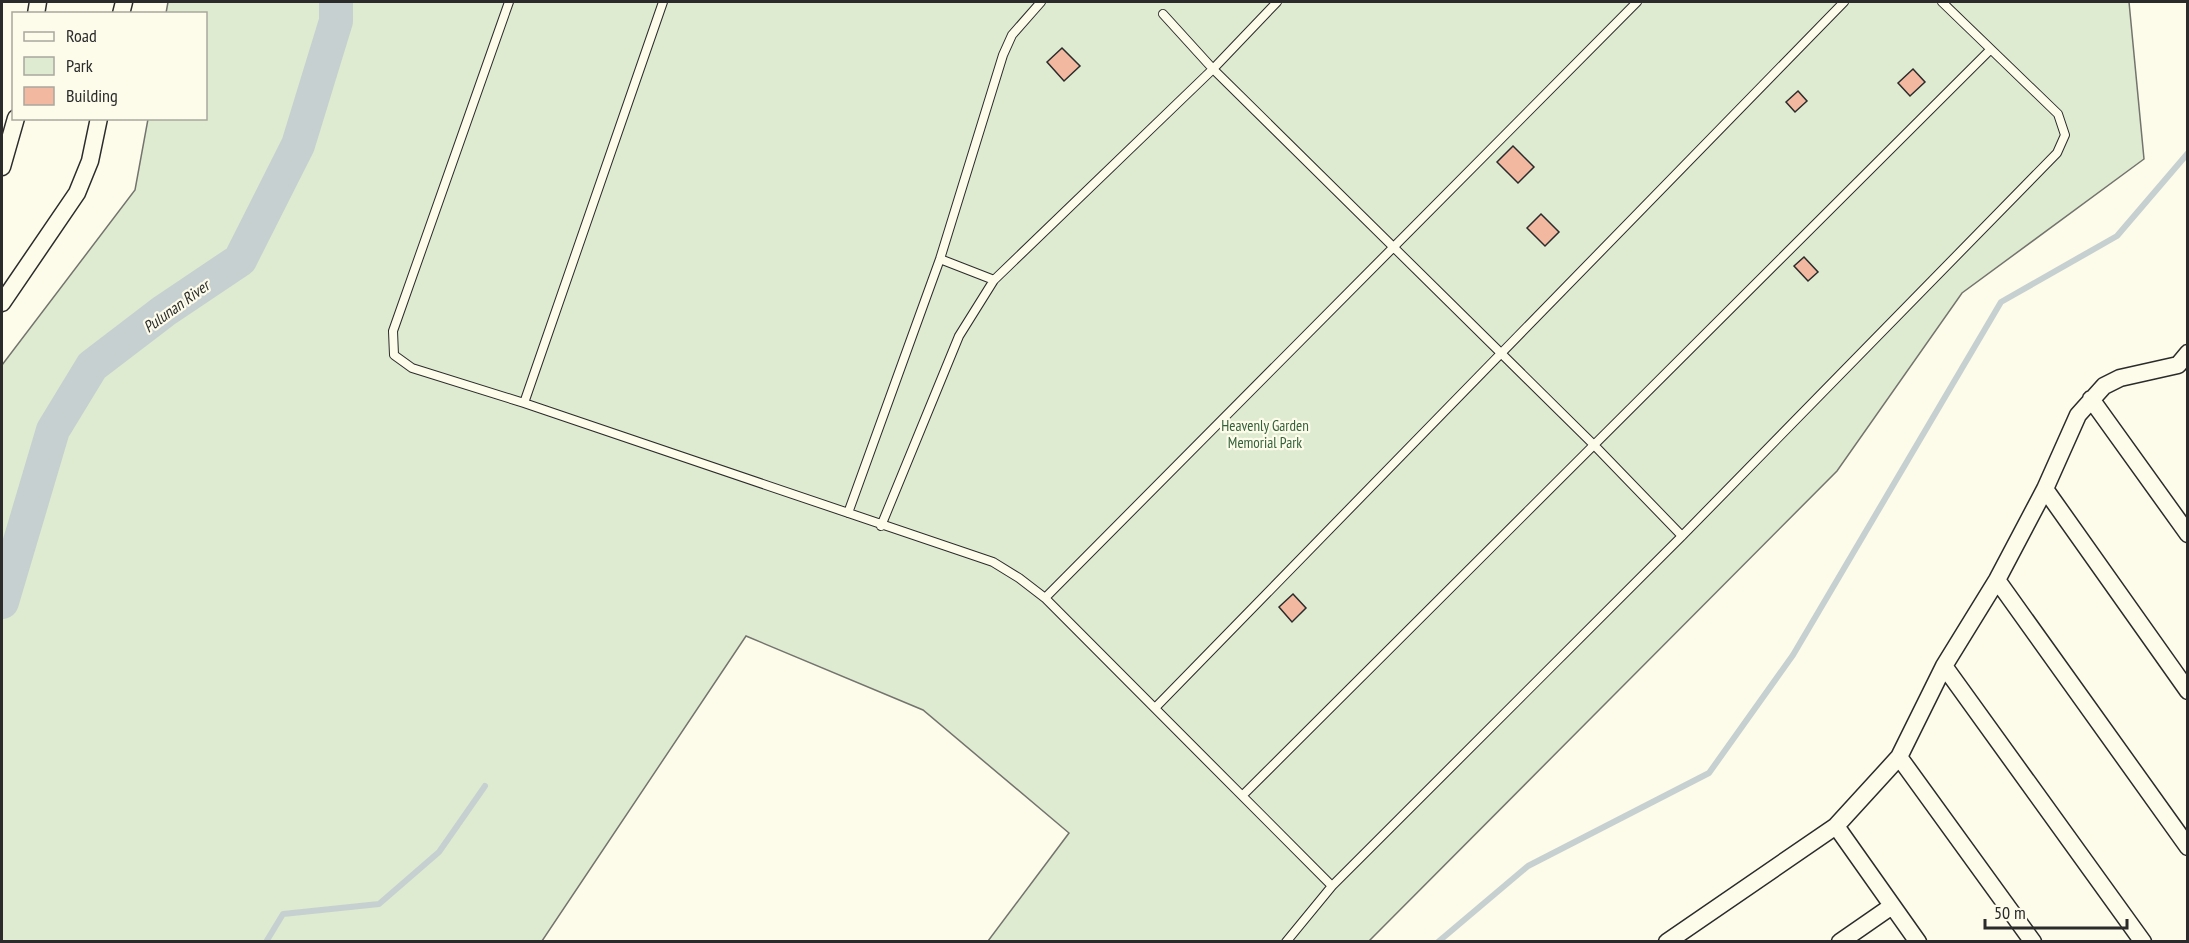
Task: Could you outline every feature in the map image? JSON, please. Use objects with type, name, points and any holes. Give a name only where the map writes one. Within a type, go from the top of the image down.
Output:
[{"type":"street","points":[[2,167],[15,120]]},
{"type":"street","points":[[2,303],[77,193],[90,161],[99,120]]},
{"type":"street","points":[[1667,942],[1836,826],[1899,758],[1944,666],[1997,580],[2045,489],[2078,415],[2104,386],[2120,378],[2184,365]]},
{"type":"street","points":[[2091,399],[2187,534]]},
{"type":"street","points":[[2045,489],[2187,691]]},
{"type":"street","points":[[1997,580],[2187,847]]},
{"type":"street","points":[[1944,666],[2143,942]]},
{"type":"street","points":[[1899,758],[2033,942]]},
{"type":"street","points":[[1836,826],[1918,942]]},
{"type":"street","points":[[1840,942],[1892,906]]},
{"type":"lane","points":[[509,2],[393,332],[394,355],[412,368],[524,403],[881,526],[993,562],[1020,578],[1045,598],[1332,886]]},
{"type":"lane","points":[[524,403],[663,2]]},
{"type":"lane","points":[[848,513],[940,259],[1003,55],[1012,35],[1041,2]]},
{"type":"lane","points":[[881,526],[959,336],[994,280],[1213,69],[1277,2]]},
{"type":"lane","points":[[1045,598],[1637,2]]},
{"type":"lane","points":[[1155,708],[1844,2]]},
{"type":"lane","points":[[1286,942],[1332,886],[1682,536],[2057,153],[2065,135],[2058,114],[1942,2]]},
{"type":"lane","points":[[1163,14],[1213,69],[1594,445],[1682,536]]},
{"type":"lane","points":[[1243,795],[1990,50]]},
{"type":"lane","points":[[940,259],[994,280]]},
{"type":"green space","name":"Heavenly Garden Memorial Park","points":[[168,2],[2129,2],[2144,159],[1962,293],[1837,471],[1369,941],[988,941],[1069,833],[923,710],[746,636],[542,941],[2,941],[2,365],[135,190],[148,120],[207,120],[207,12],[166,12]]},
{"type":"building","points":[[1062,48],[1080,66],[1064,81],[1047,62]]},
{"type":"building","points":[[1913,69],[1925,82],[1910,96],[1898,83]]},
{"type":"building","points":[[1798,91],[1807,101],[1795,112],[1786,102]]},
{"type":"building","points":[[1513,146],[1534,167],[1518,183],[1497,162]]},
{"type":"building","points":[[1541,214],[1559,232],[1545,246],[1527,228]]},
{"type":"building","points":[[1804,257],[1818,272],[1808,281],[1794,266]]},
{"type":"building","points":[[1293,594],[1306,608],[1292,622],[1279,607]]},
{"type":"waterway","name":"Pulunan River","points":[[2,602],[53,430],[92,366],[164,311],[240,260],[298,145],[336,21],[336,2]]},
{"type":"waterway","points":[[1438,942],[1528,866],[1709,773],[1793,655],[2001,302],[2117,236],[2188,153]]},
{"type":"waterway","points":[[266,942],[283,914],[379,904],[439,852],[485,786]]}]
